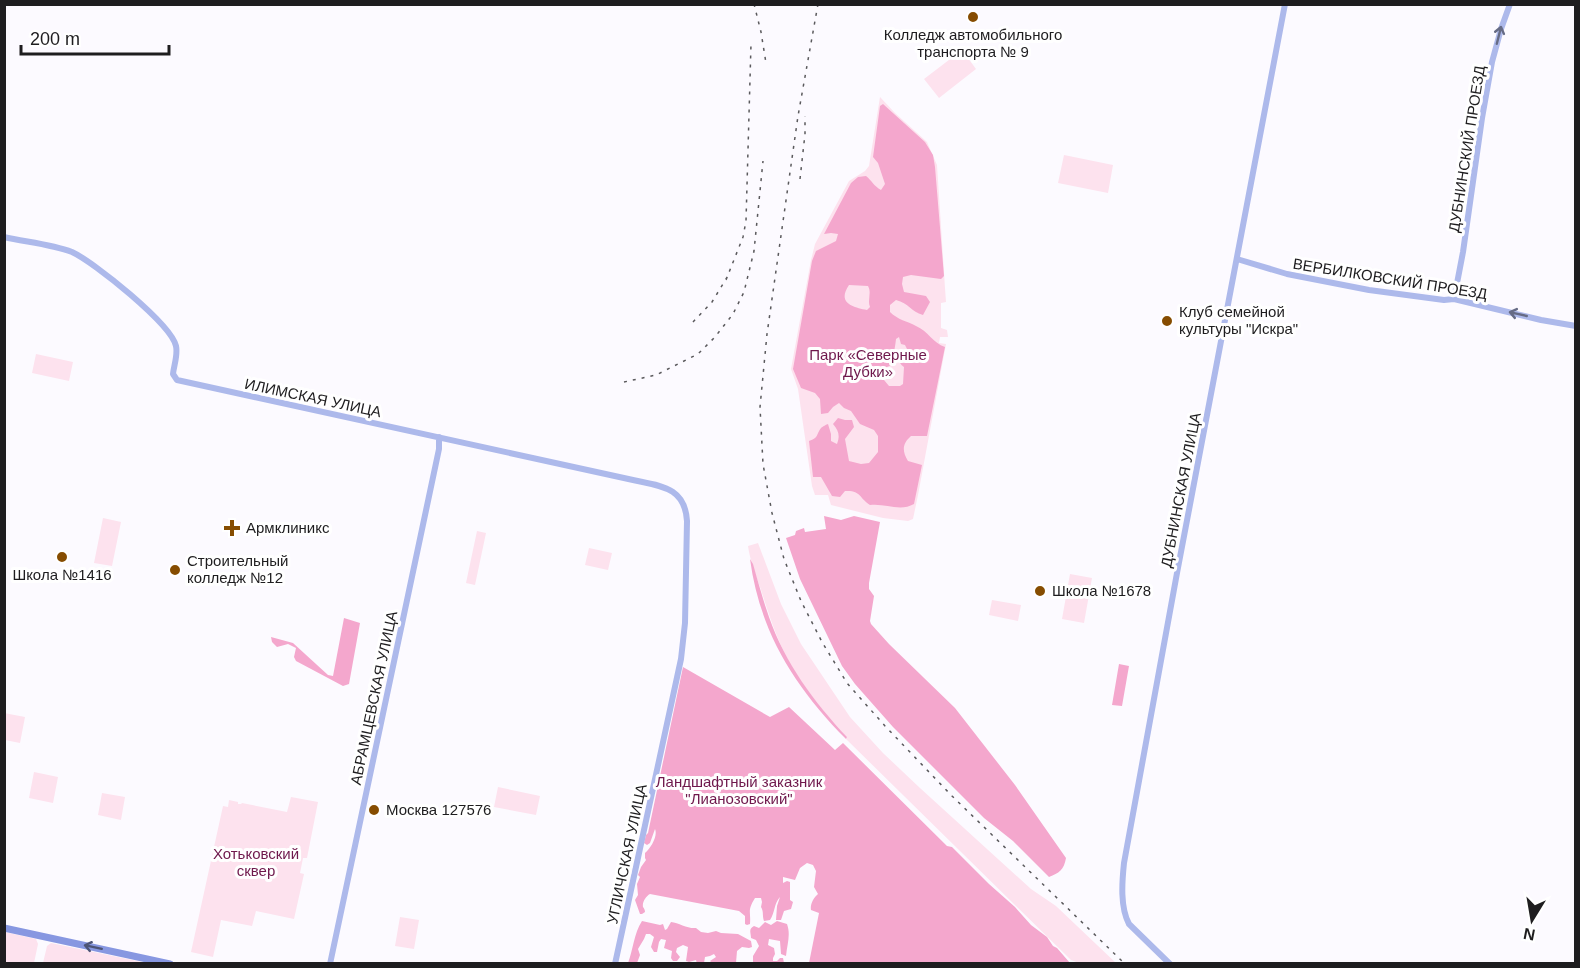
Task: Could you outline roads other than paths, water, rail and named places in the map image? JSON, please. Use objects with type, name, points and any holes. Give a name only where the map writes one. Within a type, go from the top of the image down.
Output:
[{"type":"main road","points":[[4,928],[170,963]]},
{"type":"street","name":"ДУБНИНСКАЯ УЛИЦА","points":[[1170,963],[1127,920],[1123,896],[1124,863],[1285,4]]},
{"type":"street","name":"ДУБНИНСКИЙ ПРОЕЗД","points":[[1454,299],[1492,62],[1510,4]]},
{"type":"street","name":"ИЛИМСКАЯ УЛИЦА","points":[[4,237],[70,252],[100,269],[169,332],[176,348],[173,374],[177,380],[657,486],[673,492],[681,500]]},
{"type":"street","name":"ВЕРБИЛКОВСКИЙ ПРОЕЗД","points":[[1237,259],[1274,271],[1318,280],[1430,298],[1454,299],[1575,326]]},
{"type":"street","name":"АБРАМЦЕВСКАЯ УЛИЦА","points":[[330,963],[439,449],[439,437]]},
{"type":"street","name":"УГЛИЧСКАЯ УЛИЦА","points":[[615,963],[681,659],[685,617],[687,521],[681,500]]},
{"type":"railway","points":[[754,4],[766,63]]},
{"type":"railway","points":[[818,4],[798,116],[767,334],[760,407],[763,464],[784,559],[801,601],[847,683],[952,796],[1125,964]]},
{"type":"railway","points":[[726,280],[743,237],[746,221],[751,44]]},
{"type":"railway","points":[[800,179],[805,116]]},
{"type":"railway","points":[[624,382],[656,375],[698,354],[733,314],[744,292],[754,251],[763,161]]},
{"type":"railway","points":[[693,322],[712,302],[729,274]]},
{"type":"place","name":"Колледж автомобильного транспорта № 9","points":[[973,17]]},
{"type":"place","name":"Клуб семейной культуры \"Искра\"","points":[[1167,321]]},
{"type":"place","name":"Армклиникс","points":[[232,528]]},
{"type":"place","name":"Школа №1416","points":[[62,557]]},
{"type":"place","name":"Строительный колледж №12","points":[[175,570]]},
{"type":"place","name":"Школа №1678","points":[[1040,591]]},
{"type":"place","name":"Москва 127576","points":[[374,810]]},
{"type":"park label","name":"Парк «Северные Дубки»","points":[[868,364]]},
{"type":"park label","name":"Ландшафтный заказник \"Лианозовский\"","points":[[739,790]]},
{"type":"park label","name":"Хотьковский сквер","points":[[256,862]]}]
